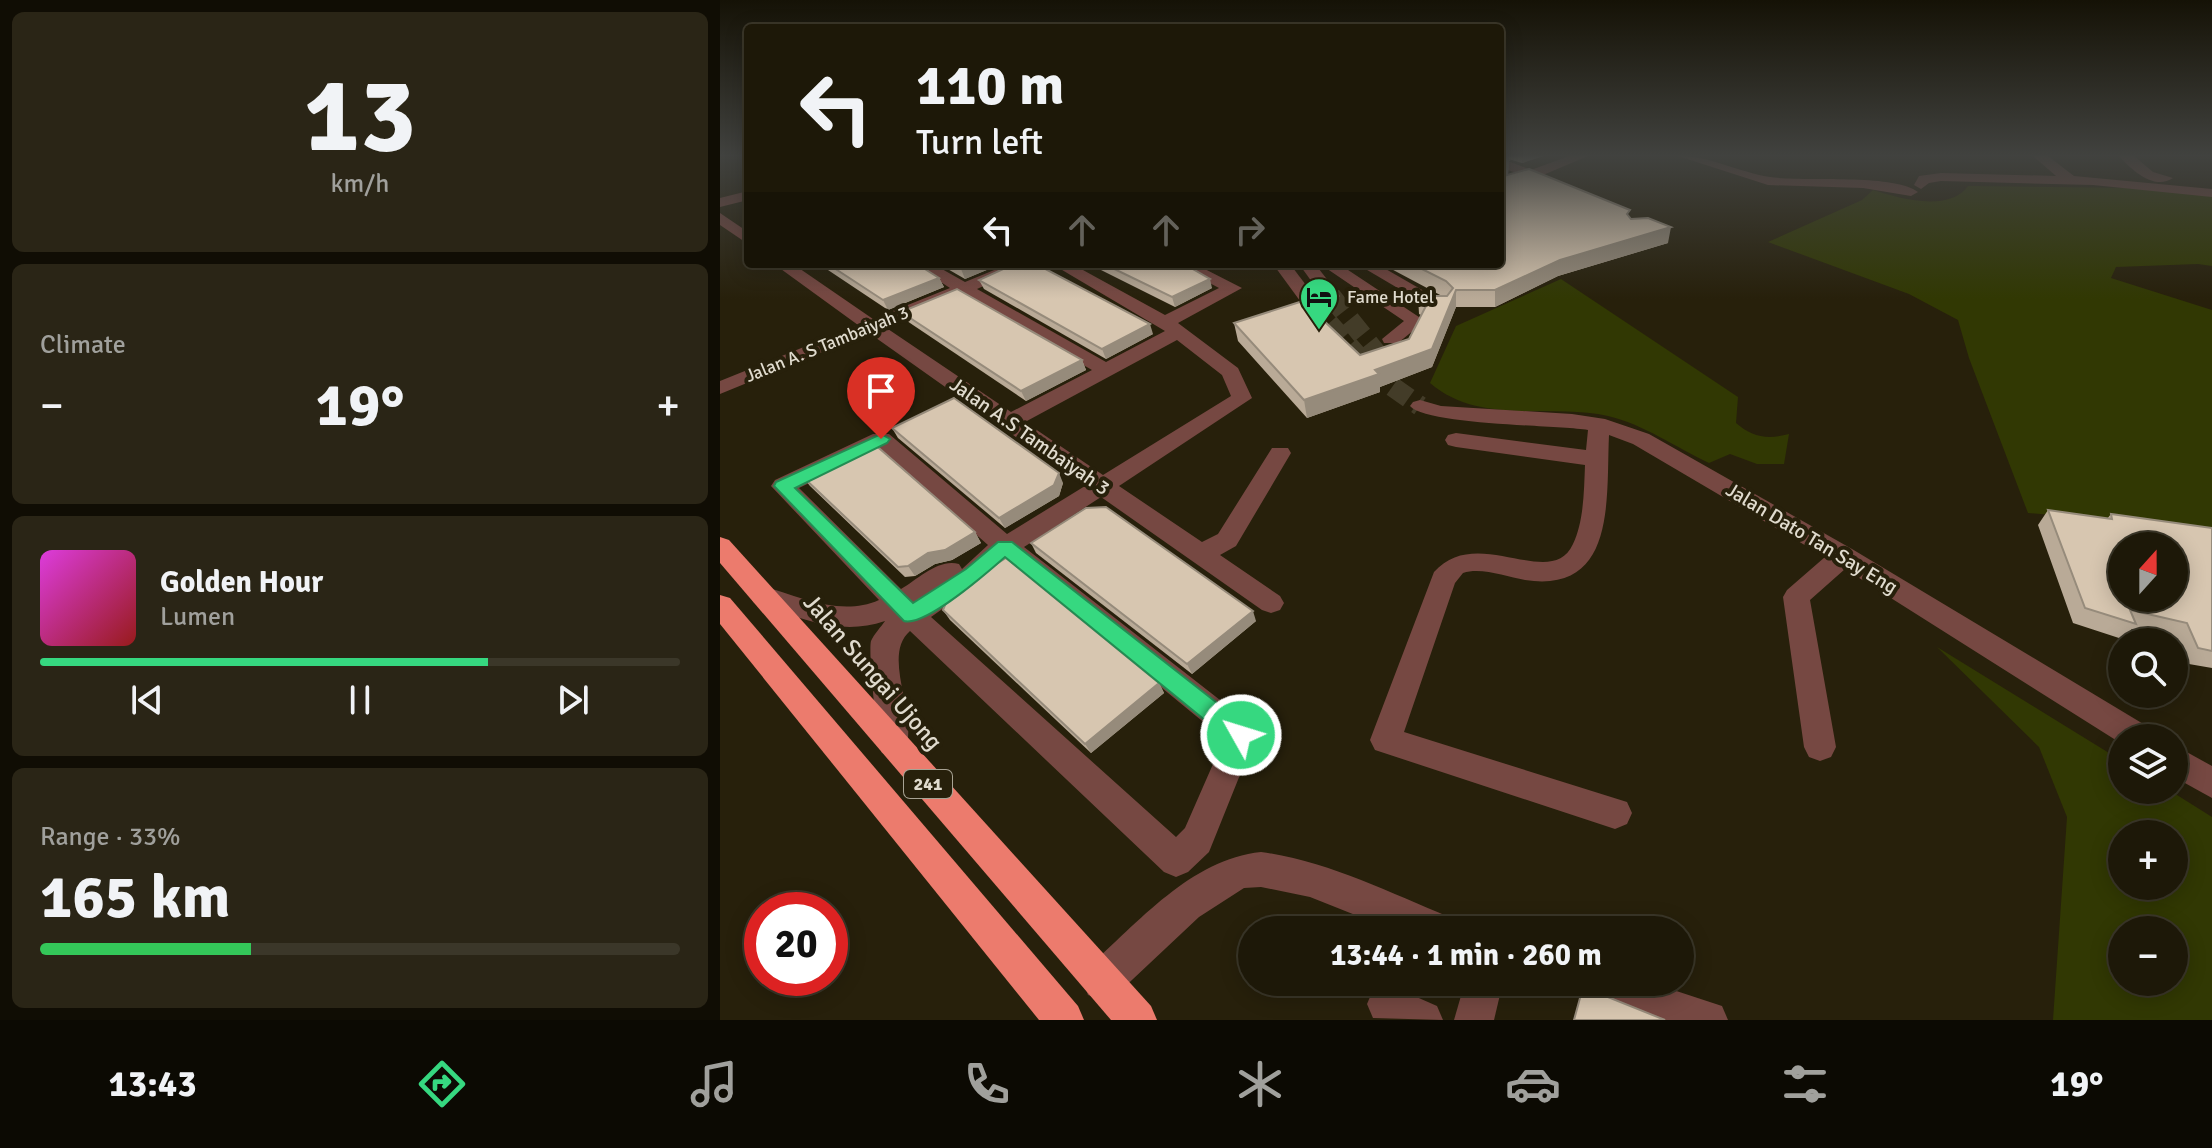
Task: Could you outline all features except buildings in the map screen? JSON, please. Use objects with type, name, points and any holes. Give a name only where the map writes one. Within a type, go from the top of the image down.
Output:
[{"type":"highway","name":"Jalan Sungai Ujong","points":[[720,546],[1137,1020]]},
{"type":"highway","name":"241","points":[[720,605],[1064,1020]]},
{"type":"street","points":[[720,218],[744,236]]},
{"type":"street","name":"Jalan A.S Tambaiyah 3","points":[[795,268],[871,326],[1271,603]]},
{"type":"street","points":[[928,268],[1106,370]]},
{"type":"street","name":"Jalan A. S Tambaiyah 3","points":[[720,388],[1013,268]]},
{"type":"street","points":[[763,596],[840,617],[859,618],[904,608],[973,574],[999,550],[1242,398],[1231,372],[1170,328],[1067,268]]},
{"type":"street","points":[[1009,422],[1106,370],[1233,288],[1190,268]]},
{"type":"street","points":[[1284,268],[1309,301]]},
{"type":"street","points":[[1310,268],[1331,296]]},
{"type":"street","points":[[1334,268],[1416,321],[1391,339]]},
{"type":"street","points":[[1372,268],[1441,306]]},
{"type":"street","name":"Jalan Dato Tan Say Eng","points":[[1425,403],[1458,414],[1599,425],[1641,439],[1843,556],[2116,724]]},
{"type":"street","points":[[1599,425],[1584,549],[1567,567],[1544,573],[1471,562],[1455,566],[1443,579],[1386,740],[1615,813]]},
{"type":"street","points":[[881,439],[999,550],[1241,735],[1197,840],[1176,860],[904,608],[783,486],[881,439]]},
{"type":"street","points":[[1456,440],[1596,459]]},
{"type":"street","points":[[1200,554],[1227,540],[1280,453]]},
{"type":"street","points":[[1820,747],[1796,597],[1843,556]]},
{"type":"street","points":[[893,743],[889,685],[883,658],[885,642],[897,626],[904,608]]},
{"type":"street","points":[[2188,768],[2212,783]]},
{"type":"street","points":[[1102,981],[1194,899],[1245,870],[1297,874],[1401,916]]},
{"type":"street","points":[[1474,1020],[1480,996]]},
{"type":"street","points":[[1632,996],[1708,1020]]},
{"type":"street","points":[[1387,1004],[1423,1020]]},
{"type":"green space","points":[[1854,204],[2212,204],[2212,266],[2116,267],[2111,278],[2212,310],[2212,529],[2028,513],[1969,358],[1958,320],[1909,294],[1768,242]]},
{"type":"green space","points":[[1561,279],[1738,397],[1736,423],[1742,428],[1760,436],[1789,434],[1784,464],[1757,464],[1730,454],[1709,463],[1647,430],[1608,416],[1493,409],[1450,396],[1430,383],[1456,326]]},
{"type":"green space","points":[[1937,647],[2108,752],[2108,804],[2188,802],[2212,817],[2212,1020],[2053,1020],[2067,817],[2039,747]]},
{"type":"tunnel","points":[[1331,296],[1394,375]]},
{"type":"tunnel","points":[[1309,301],[1373,373],[1420,406]]},
{"type":"place","name":"Fame Hotel","points":[[1319,331]]},
{"type":"route","points":[[881,439],[783,486],[912,615],[973,574],[1005,546],[1241,735]]}]
